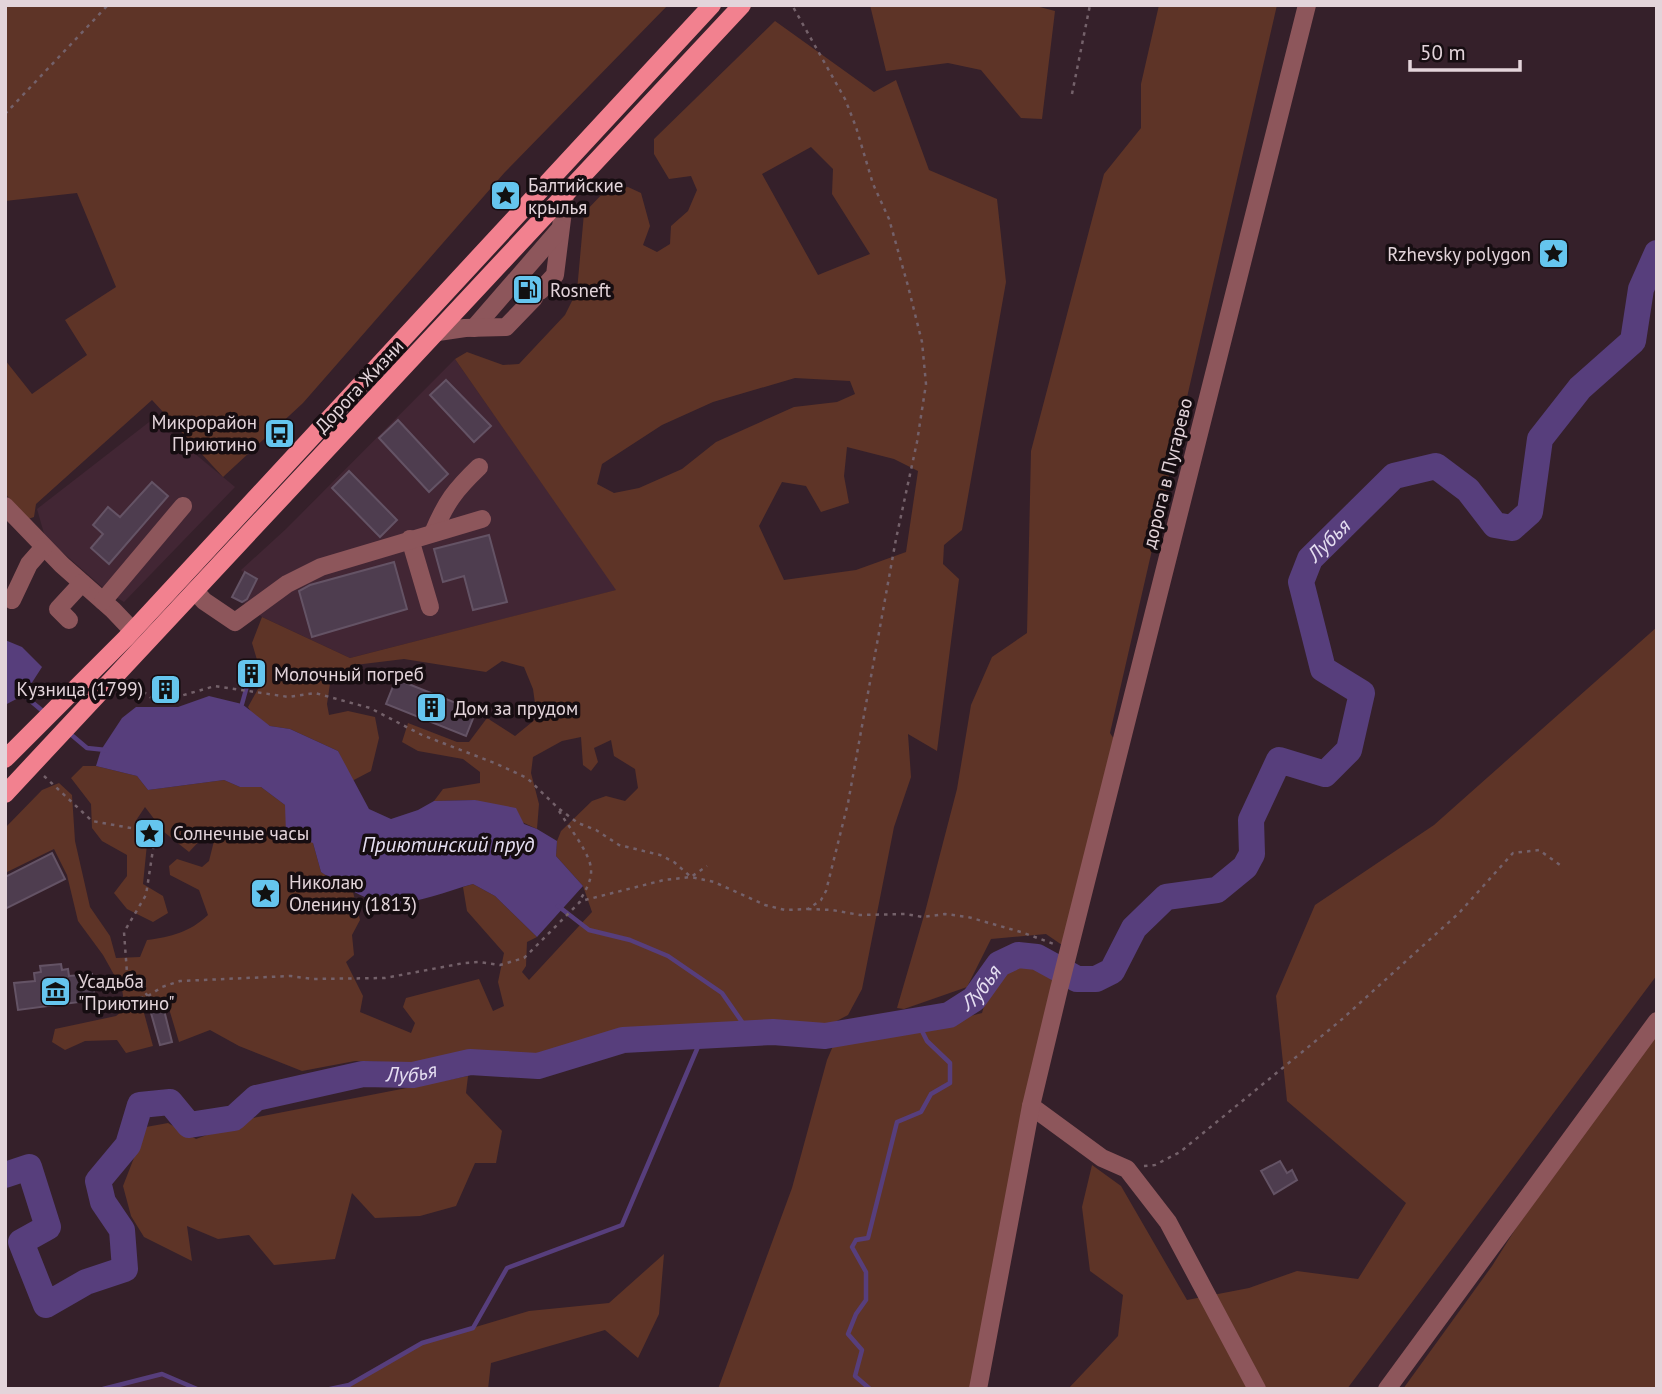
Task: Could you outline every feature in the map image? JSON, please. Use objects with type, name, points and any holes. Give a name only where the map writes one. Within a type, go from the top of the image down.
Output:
[{"type":"main road","name":"Дорога Жизни","points":[[5,759],[132,631],[712,5]]},
{"type":"main road","name":"Дорога Жизни","points":[[5,794],[742,5]]},
{"type":"street","name":"дорога в Пугарево","points":[[978,1389],[1031,1106],[1307,5]]},
{"type":"street","points":[[438,332],[506,327],[537,295],[555,275],[565,195]]},
{"type":"street","points":[[474,328],[560,229]]},
{"type":"street","points":[[433,533],[444,506],[457,488],[479,467]]},
{"type":"street","points":[[5,506],[132,631]]},
{"type":"street","points":[[103,601],[183,506]]},
{"type":"street","points":[[196,592],[204,601],[235,622],[287,584],[321,567],[482,519]]},
{"type":"street","points":[[410,539],[430,607]]},
{"type":"street","points":[[12,600],[29,564],[44,547]]},
{"type":"street","points":[[69,620],[58,609],[82,583]]},
{"type":"street","points":[[1387,1389],[1657,1021]]},
{"type":"street","points":[[1031,1106],[1102,1158],[1127,1169],[1168,1222],[1257,1389]]},
{"type":"path","points":[[5,114],[108,5]]},
{"type":"path","points":[[792,5],[845,99],[873,184],[889,219],[922,342],[926,384],[848,803],[826,891],[821,900],[808,909]]},
{"type":"path","points":[[1072,94],[1090,5]]},
{"type":"path","points":[[130,681],[150,697],[170,699],[215,686],[289,697],[315,693],[370,708],[422,735],[527,778],[578,823],[596,830],[619,845],[660,855],[674,862],[691,877]]},
{"type":"path","points":[[44,776],[92,821],[135,829],[153,843],[146,895],[124,932],[127,972],[148,996]]},
{"type":"path","points":[[558,808],[584,850],[592,872],[578,904]]},
{"type":"path","points":[[1127,1169],[1155,1165],[1180,1152],[1308,1048],[1459,913],[1513,853],[1539,850],[1560,865]]},
{"type":"path","points":[[691,877],[707,866]]},
{"type":"path","points":[[115,1004],[148,996],[162,987],[180,981],[209,978],[248,980],[291,976],[312,979],[362,979],[464,963],[500,965],[524,958],[571,910],[592,897],[664,880],[691,877],[713,882],[765,905],[785,910],[832,909],[860,915],[905,914],[923,918],[945,914],[968,917],[1046,940],[1068,952]]},
{"type":"shaded area","points":[[5,5],[668,5],[505,172],[303,403],[223,477],[152,400],[36,504],[34,517],[25,520],[5,493],[5,360],[32,394],[87,355],[65,320],[116,287],[77,193],[5,201]]},
{"type":"shaded area","points":[[870,5],[1032,5],[1055,11],[1042,119],[1021,118],[981,70],[948,63],[886,71]]},
{"type":"shaded area","points":[[1159,5],[1277,5],[1110,733],[1114,739],[1062,945],[1046,934],[991,939],[967,987],[904,1009],[897,1008],[957,789],[971,705],[992,657],[1027,633],[1031,451],[1104,174],[1141,128],[1141,84]]},
{"type":"shaded area","points":[[775,21],[874,92],[896,80],[929,170],[997,199],[1006,282],[962,530],[944,545],[943,564],[959,579],[937,751],[908,734],[911,777],[894,827],[862,989],[848,1015],[829,1025],[703,1025],[624,1031],[541,1054],[471,1053],[416,1063],[355,1061],[302,1071],[239,1046],[210,1030],[179,1042],[167,1002],[144,1013],[153,1046],[126,1053],[117,1040],[85,1041],[65,1050],[52,1042],[55,1029],[116,1016],[125,1009],[122,989],[103,955],[78,921],[67,875],[54,849],[5,873],[5,828],[42,790],[59,783],[72,795],[75,841],[90,907],[110,936],[116,958],[140,957],[147,940],[180,933],[208,915],[199,890],[170,875],[169,866],[177,859],[202,867],[209,861],[214,841],[204,836],[189,852],[164,832],[145,807],[135,822],[147,844],[143,884],[163,896],[168,913],[153,922],[127,909],[114,893],[127,876],[127,855],[102,841],[92,828],[91,804],[71,778],[83,766],[96,766],[137,776],[148,790],[224,780],[240,787],[261,787],[285,805],[313,843],[321,872],[353,892],[360,920],[352,935],[354,955],[346,962],[363,996],[360,1012],[411,1033],[415,1023],[403,1007],[406,998],[479,979],[493,1011],[504,1006],[498,982],[504,953],[467,911],[463,887],[473,884],[495,896],[537,937],[527,942],[526,966],[522,972],[529,980],[592,912],[583,886],[556,856],[557,841],[561,831],[592,801],[606,796],[625,801],[638,788],[635,769],[614,756],[611,740],[594,748],[598,762],[591,771],[583,765],[581,737],[562,741],[533,757],[531,773],[539,804],[537,829],[475,800],[434,801],[443,789],[480,783],[480,772],[463,759],[418,751],[402,742],[408,723],[457,742],[469,742],[487,718],[515,736],[537,718],[533,689],[524,667],[502,661],[486,672],[404,659],[355,665],[331,677],[327,704],[329,715],[348,711],[375,717],[379,738],[371,771],[352,781],[338,751],[290,729],[270,726],[252,714],[248,707],[263,680],[252,643],[262,617],[350,658],[616,590],[455,359],[467,352],[503,365],[519,364],[565,315],[577,291],[584,213],[606,190],[628,187],[641,193],[650,226],[643,245],[657,252],[670,244],[671,226],[688,211],[697,190],[691,176],[669,179],[654,154],[654,139]],"holes":[[[811,147],[833,169],[832,194],[870,254],[818,275],[762,174]],[[795,378],[850,381],[855,394],[837,402],[794,407],[716,442],[682,469],[639,488],[614,493],[597,484],[602,464],[662,425],[713,402]],[[847,447],[894,459],[918,471],[906,552],[856,570],[784,580],[759,526],[782,482],[806,486],[821,512],[849,503],[844,476]]]},
{"type":"shaded area","points":[[455,359],[617,590],[350,658],[262,617],[232,597],[244,573],[241,570],[287,528]]},
{"type":"shaded area","points":[[153,419],[235,487],[124,602],[109,593],[45,537],[37,509]]},
{"type":"shaded area","points":[[1657,627],[1657,975],[1347,1389],[1068,1389],[1118,1336],[1123,1295],[1090,1271],[1082,1207],[1092,1165],[1121,1186],[1187,1300],[1249,1288],[1297,1271],[1358,1279],[1406,1203],[1287,1101],[1276,996],[1315,905],[1434,825]]},
{"type":"shaded area","points":[[1030,962],[1053,980],[971,1389],[718,1389],[792,1188],[827,1060],[836,1039],[910,1029],[982,1013],[990,985],[997,980],[1006,965]]},
{"type":"shaded area","points":[[1657,1022],[1657,1389],[1403,1389],[1492,1266],[1566,1149]]},
{"type":"shaded area","points":[[468,1076],[466,1093],[502,1131],[496,1163],[475,1163],[456,1206],[420,1216],[375,1218],[352,1193],[335,1259],[274,1265],[249,1235],[218,1239],[187,1226],[192,1261],[144,1237],[131,1216],[123,1186],[146,1127],[168,1123],[196,1139],[253,1118]]},
{"type":"shaded area","points":[[664,1254],[659,1314],[638,1358],[605,1330],[491,1363],[488,1389],[330,1389],[349,1385],[422,1343],[529,1311],[609,1303]]},
{"type":"shaded area","points":[[162,1374],[197,1389],[103,1389]]},
{"type":"water","points":[[5,640],[22,647],[42,667],[24,695],[5,705]]},
{"type":"water","name":"Приютинский пруд","points":[[209,696],[242,704],[270,726],[290,729],[338,751],[369,809],[391,819],[418,810],[434,801],[475,800],[516,808],[524,824],[557,841],[556,856],[583,886],[537,937],[495,896],[473,884],[412,901],[392,904],[375,901],[321,872],[313,843],[286,834],[285,805],[261,787],[240,787],[224,780],[148,790],[137,776],[96,766],[101,750],[122,718],[136,707],[178,707]]},
{"type":"building","points":[[446,380],[491,426],[474,442],[430,395]]},
{"type":"building","points":[[398,420],[448,474],[429,492],[379,438]]},
{"type":"building","points":[[349,471],[397,520],[380,537],[332,488]]},
{"type":"building","points":[[152,482],[168,496],[109,564],[91,548],[103,534],[93,525],[108,507],[120,517]]},
{"type":"building","points":[[489,535],[507,602],[473,610],[464,576],[443,582],[434,549]]},
{"type":"building","points":[[394,562],[407,609],[312,637],[299,591],[310,585]]},
{"type":"building","points":[[245,572],[257,579],[247,599],[242,602],[232,597]]},
{"type":"building","name":"Молочный погреб","points":[[248,661],[258,664],[261,670],[253,687],[241,685],[241,668]]},
{"type":"building","name":"Дом за прудом","points":[[396,679],[476,711],[466,736],[386,704]]},
{"type":"building","points":[[52,853],[65,879],[5,909],[5,877]]},
{"type":"building","name":"Усадьба \"Приютино\"","points":[[61,964],[62,970],[68,969],[69,976],[92,974],[95,1000],[18,1010],[14,983],[35,981],[34,973],[41,972],[40,966]]},
{"type":"building","points":[[164,1010],[172,1042],[160,1045],[151,1013]]},
{"type":"building","points":[[1280,1161],[1287,1173],[1292,1170],[1297,1180],[1274,1194],[1261,1171]]},
{"type":"waterway","name":"Лубья","points":[[5,1175],[29,1167],[48,1227],[21,1242],[46,1305],[86,1282],[125,1269],[122,1230],[103,1202],[98,1181],[128,1145],[140,1105],[170,1102],[189,1125],[234,1118],[256,1098],[363,1074],[413,1075],[470,1062],[538,1066],[623,1040],[773,1032],[825,1036],[949,1015],[974,999],[999,964],[1018,955],[1037,957],[1077,979],[1096,979],[1112,971],[1134,928],[1166,897],[1217,890],[1245,867],[1252,854],[1251,820],[1279,760],[1325,774],[1349,750],[1362,693],[1323,669],[1301,582],[1310,559],[1394,476],[1436,466],[1468,490],[1495,525],[1512,528],[1530,512],[1540,439],[1580,388],[1633,341],[1641,289],[1657,253]]},
{"type":"waterway","points":[[242,704],[247,686]]},
{"type":"waterway","points":[[20,692],[45,713]]},
{"type":"waterway","points":[[68,732],[87,748],[106,750]]},
{"type":"waterway","points":[[558,906],[589,930],[630,940],[668,956],[722,993],[749,1032]]},
{"type":"waterway","points":[[870,1389],[855,1376],[862,1350],[848,1334],[856,1314],[866,1300],[866,1272],[852,1247],[856,1240],[868,1238],[897,1122],[921,1112],[931,1094],[950,1083],[950,1063],[927,1041],[916,1019]]},
{"type":"waterway","points":[[330,1389],[349,1385],[422,1343],[473,1328],[507,1268],[622,1225],[703,1035]]},
{"type":"waterway","points":[[103,1389],[162,1374],[197,1389]]},
{"type":"place","name":"Балтийские крылья","points":[[505,196]]},
{"type":"place","name":"Rzhevsky polygon","points":[[1554,254]]},
{"type":"place","name":"Rosneft","points":[[527,290]]},
{"type":"place","name":"Микрорайон Приютино","points":[[280,433]]},
{"type":"place","name":"Молочный погреб","points":[[251,674]]},
{"type":"place","name":"Кузница (1799)","points":[[166,689]]},
{"type":"place","name":"Дом за прудом","points":[[431,708]]},
{"type":"place","name":"Солнечные часы","points":[[150,833]]},
{"type":"place","name":"Николаю Оленину (1813)","points":[[266,893]]},
{"type":"place","name":"Усадьба \"Приютино\"","points":[[55,992]]}]
